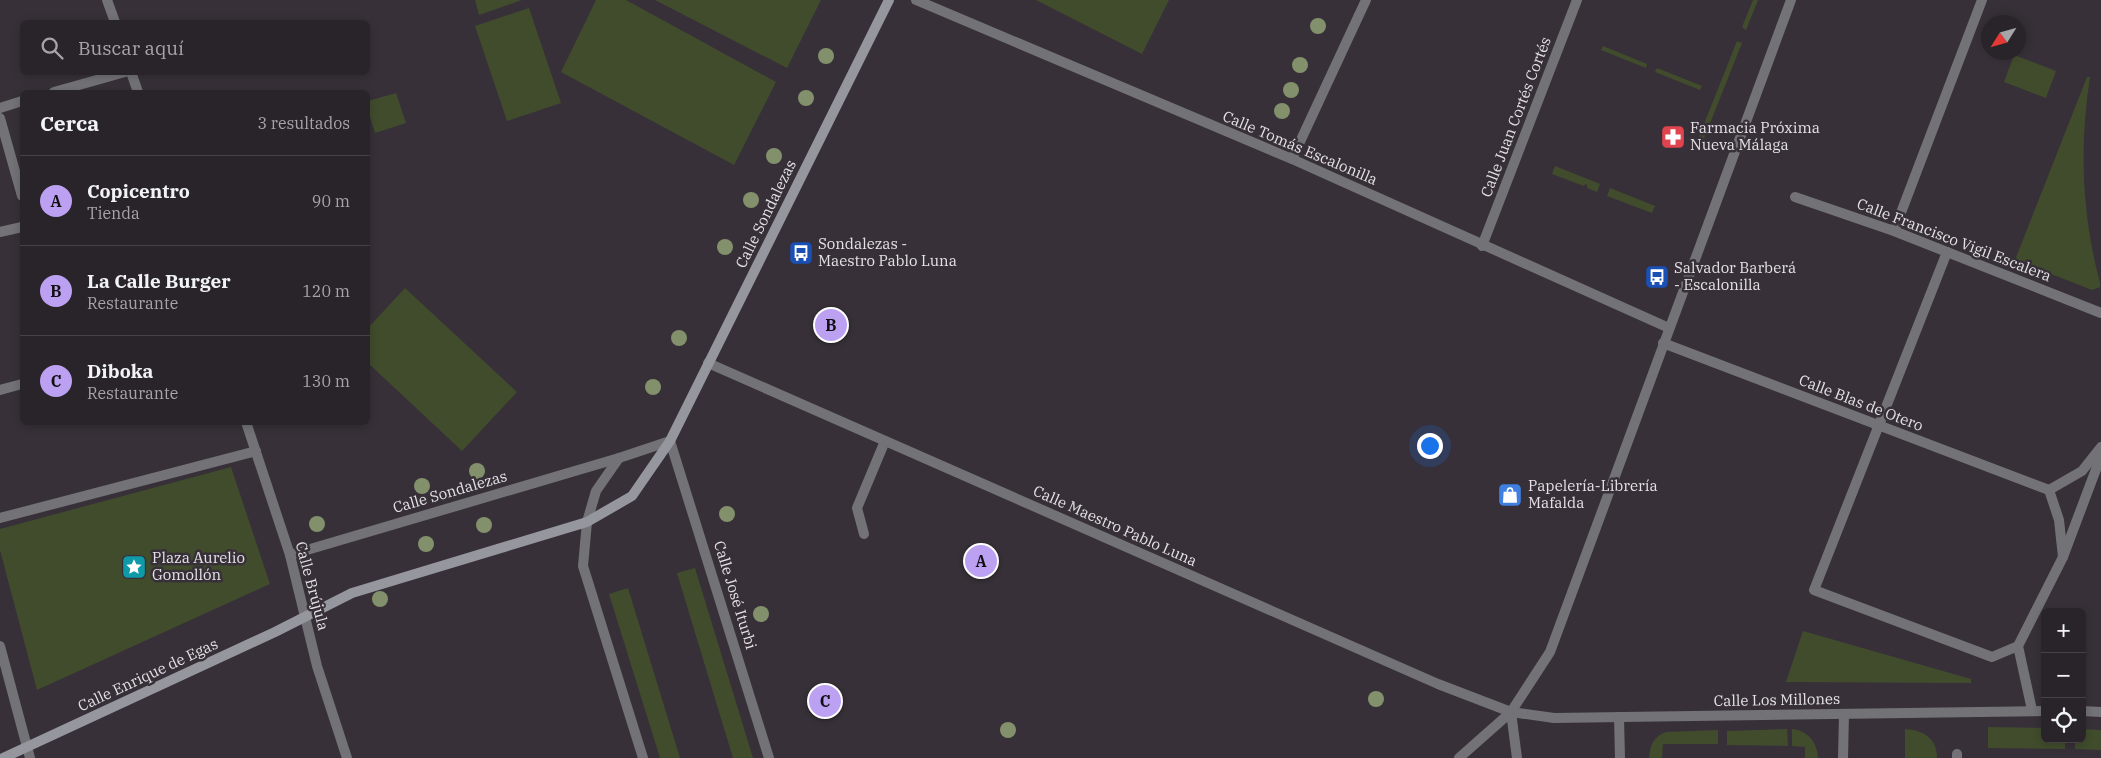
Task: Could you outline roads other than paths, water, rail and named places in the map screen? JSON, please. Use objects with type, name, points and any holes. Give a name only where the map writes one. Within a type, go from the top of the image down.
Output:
[{"type":"main road","name":"Calle Sondalezas","points":[[305,617],[352,594],[586,522],[632,496],[670,440],[889,0]]},
{"type":"main road","name":"Calle Enrique de Egas","points":[[3,758],[305,617]]},
{"type":"street","points":[[107,0],[114,20]]},
{"type":"street","name":"Calle Tomás Escalonilla","points":[[916,0],[1292,160],[1669,328]]},
{"type":"street","points":[[1292,160],[1366,0]]},
{"type":"street","name":"Calle Juan Cortés Cortés","points":[[1482,246],[1577,0]]},
{"type":"street","points":[[1459,758],[1511,712],[1550,652],[1791,0]]},
{"type":"street","points":[[1894,231],[1982,0]]},
{"type":"street","points":[[61,90],[114,75]]},
{"type":"street","points":[[132,75],[137,90]]},
{"type":"street","points":[[0,108],[20,102]]},
{"type":"street","points":[[0,118],[20,189]]},
{"type":"street","name":"Calle Francisco Vigil Escalera","points":[[1796,197],[1894,231],[2101,313]]},
{"type":"street","points":[[0,232],[20,227]]},
{"type":"street","points":[[1948,252],[1814,590],[1992,657],[2018,646]]},
{"type":"street","name":"Calle Blas de Otero","points":[[1663,343],[2049,490]]},
{"type":"street","name":"Calle Maestro Pablo Luna","points":[[708,363],[1438,684],[1511,712]]},
{"type":"street","points":[[0,390],[20,385]]},
{"type":"street","name":"Calle Brújula","points":[[247,425],[290,555],[317,666],[347,758]]},
{"type":"street","name":"Calle Sondalezas","points":[[290,555],[619,458],[670,440]]},
{"type":"street","name":"Calle José Iturbi","points":[[670,440],[769,758]]},
{"type":"street","points":[[864,534],[856,508],[885,441]]},
{"type":"street","points":[[2063,557],[2059,520],[2049,490],[2082,471],[2101,447]]},
{"type":"street","points":[[0,518],[256,452]]},
{"type":"street","points":[[2032,710],[2018,646],[2063,557],[2101,456]]},
{"type":"street","points":[[619,458],[596,491],[586,522],[583,566],[643,758]]},
{"type":"street","points":[[0,646],[30,758]]},
{"type":"street","name":"Calle Los Millones","points":[[1511,712],[1554,718],[1619,718],[2041,710]]},
{"type":"street","points":[[1511,712],[1517,758]]},
{"type":"street","points":[[2086,712],[2101,712]]},
{"type":"street","points":[[1843,758],[1844,714]]},
{"type":"street","points":[[1619,718],[1620,758]]},
{"type":"place","name":"Farmacia Próxima Nueva Málaga","points":[[1673,137]]},
{"type":"place","name":"Sondalezas - Maestro Pablo Luna","points":[[801,253]]},
{"type":"place","name":"Salvador Barberá - Escalonilla","points":[[1657,277]]},
{"type":"place","name":"La Calle Burger","points":[[831,325]]},
{"type":"place","name":"Papelería-Librería Mafalda","points":[[1510,495]]},
{"type":"place","name":"Copicentro","points":[[981,561]]},
{"type":"place","name":"Plaza Aurelio Gomollón","points":[[134,567]]},
{"type":"place","name":"Diboka","points":[[825,701]]}]
